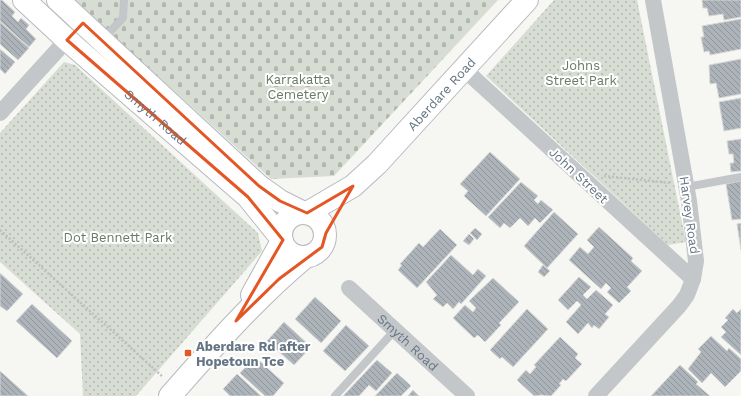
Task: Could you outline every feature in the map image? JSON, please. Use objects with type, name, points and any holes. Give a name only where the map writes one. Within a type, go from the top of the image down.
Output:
[{"type":"main road","name":"Smyth Road","points":[[24,0],[67,40],[248,198],[282,240]]},
{"type":"main road","name":"Smyth Road","points":[[58,0],[259,186],[280,201],[305,213]]},
{"type":"main road","name":"Aberdare Road","points":[[305,213],[353,186],[404,136],[528,0]]},
{"type":"main road","name":"Aberdare Road","points":[[326,233],[353,186]]},
{"type":"main road","points":[[166,387],[236,321],[279,279],[305,257],[318,252],[322,247],[326,233],[322,222],[313,214],[305,213],[288,218],[284,224],[282,240],[236,321]]},
{"type":"main road","points":[[282,240],[285,247],[293,255],[305,257]]},
{"type":"street","name":"Harvey Road","points":[[596,396],[679,306],[693,280],[696,261],[692,222],[653,0]]},
{"type":"street","points":[[0,113],[83,23]]},
{"type":"street","name":"John Street","points":[[465,70],[693,280]]},
{"type":"street","name":"Smyth Road","points":[[349,288],[467,396]]},
{"type":"lane","points":[[102,40],[123,18],[124,0]]},
{"type":"lane","points":[[692,186],[741,177]]},
{"type":"lane","points":[[335,396],[395,330]]},
{"type":"path","points":[[596,176],[677,184]]},
{"type":"path","points":[[0,230],[166,387]]},
{"type":"highlighted area","points":[[83,23],[259,186],[280,201],[307,213],[353,186],[326,233],[322,247],[279,279],[236,321],[283,240],[248,197],[67,40]]},
{"type":"green space","name":"Karrakatta Cemetery","points":[[74,0],[498,0],[334,176],[271,179]]},
{"type":"green space","name":"Johns Street Park","points":[[554,0],[637,0],[686,242],[668,245],[486,76]]},
{"type":"green space","name":"Dot Bennett Park","points":[[64,62],[75,65],[258,233],[262,251],[136,396],[83,396],[80,334],[0,262],[0,133]]},
{"type":"building","points":[[0,0],[2,0],[15,12],[12,16],[18,22],[21,18],[29,25],[26,29],[36,39],[29,47],[0,21]]},
{"type":"building","points":[[702,0],[741,0],[741,17],[724,20],[723,14],[709,16],[707,8],[703,8]]},
{"type":"building","points":[[741,19],[741,49],[710,55],[709,51],[704,52],[701,37],[704,37],[702,26]]},
{"type":"building","points":[[0,22],[29,48],[18,60],[0,44]]},
{"type":"building","points":[[0,49],[15,62],[5,74],[0,69]]},
{"type":"building","points":[[741,59],[741,94],[719,98],[716,83],[710,84],[709,65]]},
{"type":"building","points":[[741,98],[741,128],[724,131],[719,102]]},
{"type":"building","points":[[741,139],[741,171],[731,172],[730,163],[734,163],[733,154],[729,154],[727,141]]},
{"type":"building","points":[[490,152],[520,179],[486,216],[464,196],[468,191],[460,184]]},
{"type":"building","points":[[741,181],[741,219],[732,220],[726,184]]},
{"type":"building","points":[[521,182],[538,196],[534,200],[538,204],[541,200],[553,210],[540,223],[535,218],[528,226],[520,218],[510,228],[504,223],[500,228],[488,217]]},
{"type":"building","points":[[554,212],[578,234],[547,268],[524,246]]},
{"type":"building","points":[[741,223],[741,250],[737,224]]},
{"type":"building","points":[[599,227],[633,258],[631,261],[642,271],[627,287],[631,291],[619,303],[607,292],[611,288],[606,283],[601,289],[569,260],[580,247],[588,254],[594,247],[587,240]]},
{"type":"building","points":[[475,228],[482,234],[477,240],[470,233]]},
{"type":"building","points":[[440,229],[457,245],[417,288],[398,270],[402,265],[400,264],[419,243],[423,247]]},
{"type":"building","points":[[469,234],[474,239],[469,245],[463,241]]},
{"type":"building","points":[[451,255],[473,275],[478,269],[486,276],[461,304],[459,302],[453,309],[447,303],[443,307],[433,299],[437,295],[426,282]]},
{"type":"building","points":[[543,265],[550,271],[544,277],[538,272]]},
{"type":"building","points":[[0,273],[23,294],[7,311],[0,306]]},
{"type":"building","points":[[579,277],[591,287],[583,295],[587,299],[596,290],[613,305],[605,314],[609,317],[599,329],[594,325],[592,328],[588,323],[578,334],[566,322],[581,305],[577,301],[568,310],[558,300]]},
{"type":"building","points":[[493,278],[519,302],[499,323],[501,325],[485,342],[478,335],[474,338],[453,318],[465,305],[473,312],[476,308],[469,301]]},
{"type":"building","points":[[315,297],[341,321],[321,343],[295,319]]},
{"type":"building","points":[[32,304],[72,341],[57,358],[16,321]]},
{"type":"building","points":[[527,309],[548,329],[513,367],[502,357],[500,359],[490,350]]},
{"type":"building","points":[[733,309],[737,313],[741,309],[741,355],[721,337],[726,332],[721,327],[728,320],[725,318]]},
{"type":"building","points":[[284,322],[311,347],[294,365],[267,341]]},
{"type":"building","points":[[346,325],[369,346],[345,371],[323,351]]},
{"type":"building","points":[[711,336],[727,351],[729,348],[741,359],[741,371],[725,387],[711,373],[702,383],[688,369],[701,352],[698,349]]},
{"type":"building","points":[[560,337],[578,354],[575,358],[582,364],[566,381],[563,379],[559,384],[561,385],[551,396],[534,396],[517,380],[526,370],[530,374],[536,367],[534,365]]},
{"type":"building","points":[[255,357],[284,383],[273,396],[265,396],[240,373]]},
{"type":"building","points":[[377,360],[392,373],[376,391],[369,385],[359,396],[343,396]]},
{"type":"building","points":[[680,365],[698,382],[696,384],[710,396],[651,396]]},
{"type":"building","points":[[0,371],[28,396],[0,396]]},
{"type":"building","points":[[397,373],[411,386],[401,396],[375,396]]},
{"type":"building","points":[[237,374],[261,396],[230,396],[223,389]]},
{"type":"building","points":[[413,390],[419,396],[408,396]]},
{"type":"place","name":"Aberdare Rd after Hopetoun Tce","points":[[188,353]]}]
